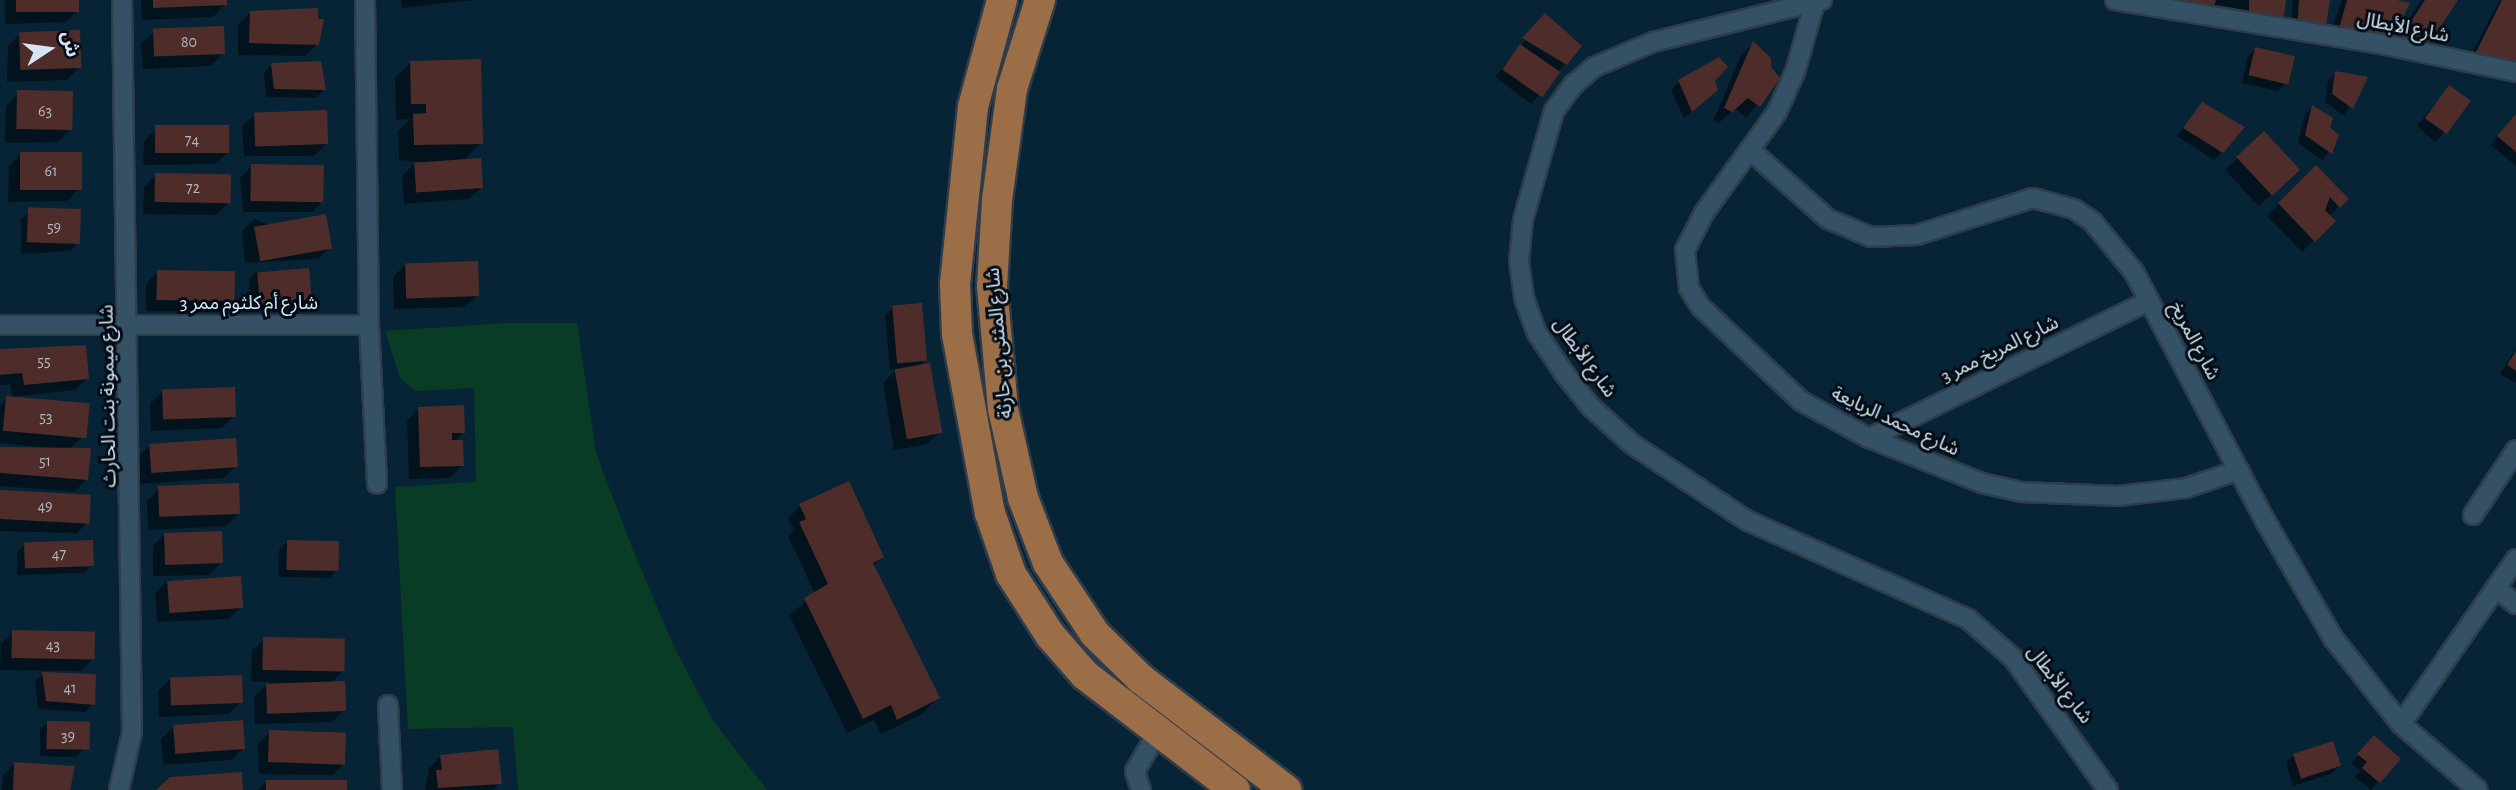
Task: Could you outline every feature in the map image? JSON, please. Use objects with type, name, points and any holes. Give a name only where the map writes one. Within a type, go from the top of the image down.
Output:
[{"type":"highway","name":"شارع المثنى بن حارثة","points":[[1002,0],[973,107],[955,284],[957,334],[970,422],[990,513],[1011,574],[1050,635],[1085,675],[1157,734],[1235,790]]},
{"type":"highway","name":"شارع المثنى بن حارثة","points":[[1040,0],[1012,89],[997,200],[992,286],[1003,409],[1023,498],[1048,563],[1095,634],[1141,679],[1286,790]]},
{"type":"street","name":"شارع ميمونة بنت الحارث","points":[[119,790],[132,732],[129,325],[122,0]]},
{"type":"street","points":[[365,0],[369,325],[377,484]]},
{"type":"street","name":"شارع الأبطال","points":[[2115,0],[2381,44],[2516,72]]},
{"type":"street","name":"شارع الأبطال","points":[[1819,1],[1641,46],[1594,67],[1573,85],[1553,111],[1523,219],[1519,261],[1533,321],[1590,405],[1632,444],[1748,521],[1968,619],[2013,658],[2108,790]]},
{"type":"street","name":"شارع محمد الربايعة","points":[[1819,1],[1796,72],[1777,112],[1695,229],[1685,250],[1689,288],[1702,307],[1773,379],[1801,401],[1869,438],[1982,483],[2079,497],[2174,490],[2239,470]]},
{"type":"street","name":"شارع المريخ","points":[[1750,150],[1828,219],[1871,236],[1917,235],[2011,201],[2054,201],[2074,209],[2099,229],[2134,272],[2239,470],[2333,638],[2401,724],[2478,790]]},
{"type":"street","name":"شارع المريخ ممر 3","points":[[1869,438],[2149,301]]},
{"type":"street","name":"شارع أم كلثوم ممر 3","points":[[0,325],[369,325]]},
{"type":"street","points":[[2473,515],[2516,450]]},
{"type":"street","points":[[2401,724],[2516,559]]},
{"type":"street","points":[[2496,588],[2516,604]]},
{"type":"street","points":[[388,705],[392,790]]},
{"type":"street","points":[[1141,790],[1135,771],[1157,734]]},
{"type":"green space","points":[[506,323],[577,323],[596,453],[631,545],[674,647],[714,722],[767,790],[518,790],[513,727],[408,729],[395,487],[476,482],[474,388],[415,391],[400,378],[385,331]]},
{"type":"building","points":[[16,0],[79,0],[79,12],[16,12]]},
{"type":"building","points":[[153,0],[227,0],[227,5],[153,8]]},
{"type":"building","points":[[2179,0],[2216,0],[2213,9],[2177,6]]},
{"type":"building","points":[[2249,0],[2286,0],[2283,22],[2249,18]]},
{"type":"building","points":[[2299,0],[2330,0],[2325,32],[2297,29]]},
{"type":"building","points":[[2347,0],[2397,0],[2410,3],[2394,36],[2337,36]]},
{"type":"building","points":[[2425,0],[2458,0],[2425,50],[2398,41]]},
{"type":"building","points":[[2502,0],[2516,0],[2516,62],[2475,54]]},
{"type":"building","points":[[318,8],[318,19],[324,19],[319,45],[249,43],[250,11]]},
{"type":"building","points":[[1545,13],[1582,46],[1567,65],[1522,38]]},
{"type":"building","points":[[224,26],[225,54],[154,56],[153,28]]},
{"type":"building","points":[[80,30],[81,68],[20,70],[19,32]]},
{"type":"building","points":[[1753,41],[1771,58],[1771,67],[1780,78],[1760,107],[1748,98],[1732,112],[1724,108]]},
{"type":"building","points":[[1520,44],[1560,72],[1542,97],[1502,69]]},
{"type":"building","points":[[2255,47],[2295,56],[2288,84],[2248,75]]},
{"type":"building","points":[[1719,57],[1728,67],[1715,81],[1718,90],[1692,112],[1678,80]]},
{"type":"building","points":[[481,59],[483,144],[414,145],[413,114],[426,113],[426,104],[411,104],[410,61]]},
{"type":"building","points":[[321,61],[326,90],[274,89],[271,63]]},
{"type":"building","points":[[2335,71],[2368,77],[2353,109],[2332,94]]},
{"type":"building","points":[[2449,85],[2471,101],[2447,134],[2425,118]]},
{"type":"building","points":[[17,90],[73,91],[72,130],[16,129]]},
{"type":"building","points":[[2202,102],[2245,127],[2223,153],[2183,128]]},
{"type":"building","points":[[2312,105],[2333,118],[2330,127],[2339,135],[2332,154],[2305,135]]},
{"type":"building","points":[[327,110],[328,144],[255,147],[254,113]]},
{"type":"building","points":[[2516,114],[2516,152],[2497,136]]},
{"type":"building","points":[[155,125],[229,125],[229,153],[155,153]]},
{"type":"building","points":[[2264,131],[2300,170],[2272,196],[2236,157]]},
{"type":"building","points":[[20,152],[82,152],[82,190],[20,190]]},
{"type":"building","points":[[481,158],[483,188],[416,193],[414,163]]},
{"type":"building","points":[[251,164],[324,165],[323,202],[250,201]]},
{"type":"building","points":[[2316,165],[2349,199],[2340,208],[2330,197],[2325,210],[2336,221],[2315,242],[2278,203]]},
{"type":"building","points":[[155,173],[231,174],[230,203],[154,202]]},
{"type":"building","points":[[28,207],[81,209],[80,244],[27,242]]},
{"type":"building","points":[[326,214],[332,248],[260,261],[254,227]]},
{"type":"building","points":[[478,261],[479,296],[406,299],[405,264]]},
{"type":"building","points":[[309,268],[312,301],[260,305],[257,273]]},
{"type":"building","points":[[157,270],[235,271],[234,301],[156,300]]},
{"type":"building","points":[[922,303],[927,361],[897,363],[892,306]]},
{"type":"building","points":[[86,345],[89,379],[24,385],[22,373],[0,375],[0,349]]},
{"type":"building","points":[[2516,351],[2516,371],[2507,365]]},
{"type":"building","points":[[930,363],[942,433],[907,439],[895,369]]},
{"type":"building","points":[[235,387],[236,417],[163,420],[162,390]]},
{"type":"building","points":[[6,396],[90,403],[87,438],[3,431]]},
{"type":"building","points":[[464,405],[465,433],[452,433],[452,440],[463,440],[464,466],[420,467],[418,407]]},
{"type":"building","points":[[236,438],[238,467],[151,473],[149,444]]},
{"type":"building","points":[[0,447],[91,448],[88,480],[0,473]]},
{"type":"building","points":[[849,481],[884,557],[873,563],[940,698],[897,720],[891,705],[863,719],[804,598],[828,584],[799,522],[806,519],[799,504]]},
{"type":"building","points":[[239,483],[240,514],[159,517],[158,486]]},
{"type":"building","points":[[0,490],[91,495],[89,524],[0,519]]},
{"type":"building","points":[[222,531],[223,563],[165,565],[164,533]]},
{"type":"building","points":[[93,540],[94,566],[25,568],[24,542]]},
{"type":"building","points":[[287,540],[339,541],[338,571],[286,570]]},
{"type":"building","points":[[241,576],[243,608],[169,613],[167,581]]},
{"type":"building","points":[[12,630],[95,631],[94,659],[12,658]]},
{"type":"building","points":[[263,637],[345,638],[344,671],[262,670]]},
{"type":"building","points":[[42,672],[96,674],[95,705],[46,701]]},
{"type":"building","points":[[242,675],[243,703],[171,705],[170,678]]},
{"type":"building","points":[[345,681],[346,711],[267,714],[266,684]]},
{"type":"building","points":[[243,720],[245,749],[175,754],[173,725]]},
{"type":"building","points":[[47,721],[90,722],[90,750],[47,749]]},
{"type":"building","points":[[269,730],[346,733],[345,765],[268,762]]},
{"type":"building","points":[[2374,735],[2401,759],[2380,783],[2362,768],[2367,762],[2357,754]]},
{"type":"building","points":[[2333,741],[2341,766],[2301,779],[2293,754]]},
{"type":"building","points":[[498,749],[502,784],[438,788],[436,770],[442,770],[440,755]]},
{"type":"building","points":[[14,762],[75,766],[70,790],[13,790]]},
{"type":"building","points":[[242,772],[243,790],[156,790],[170,777]]},
{"type":"building","points":[[266,780],[347,780],[347,790],[266,790]]}]
